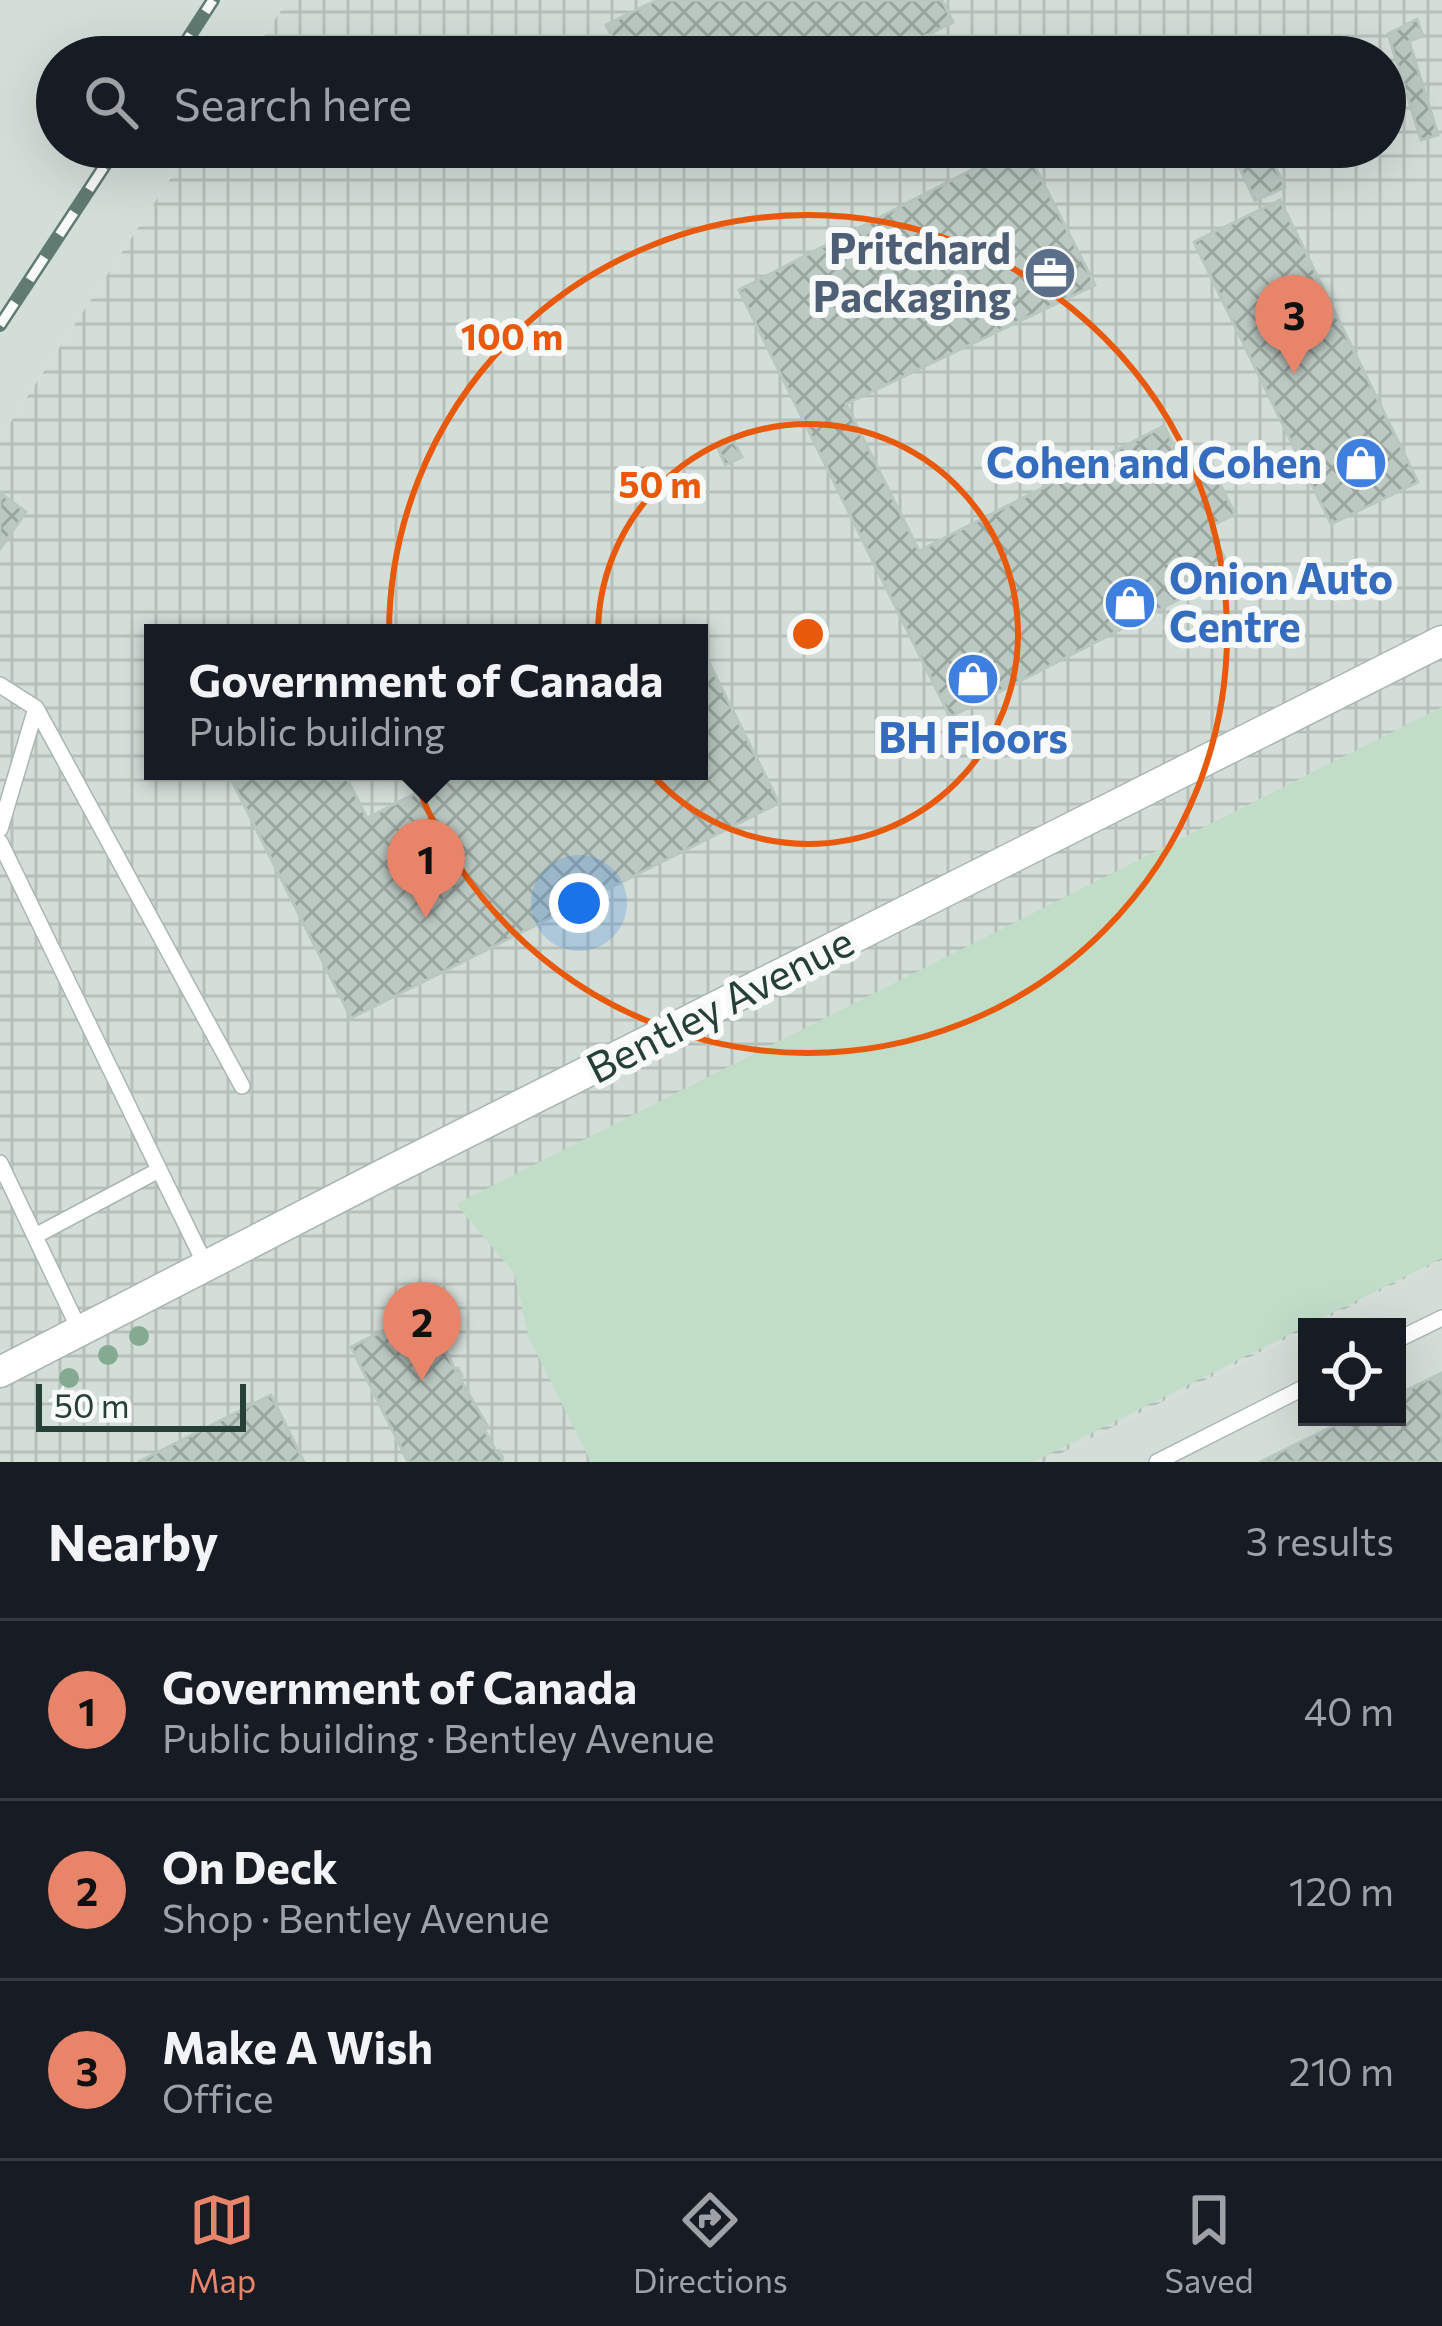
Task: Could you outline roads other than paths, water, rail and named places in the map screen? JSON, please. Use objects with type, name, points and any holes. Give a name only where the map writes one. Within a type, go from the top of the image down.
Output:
[{"type":"street","name":"Bentley Avenue","points":[[0,1372],[1442,641]]},
{"type":"lane","points":[[0,685],[36,708],[242,1086]]},
{"type":"lane","points":[[0,830],[36,708]]},
{"type":"lane","points":[[0,842],[206,1266]]},
{"type":"lane","points":[[0,1163],[80,1331]]},
{"type":"lane","points":[[35,1236],[159,1170]]},
{"type":"lane","points":[[1406,1336],[1442,1318]]},
{"type":"lane","points":[[1157,1462],[1298,1391]]},
{"type":"railway","points":[[190,36],[213,0]]},
{"type":"railway","points":[[0,325],[103,168]]},
{"type":"place","name":"Pritchard Packaging","points":[[1050,273]]},
{"type":"place","name":"Make A Wish","points":[[1294,374]]},
{"type":"place","name":"Cohen and Cohen","points":[[1361,463]]},
{"type":"place","name":"Onion Auto Centre","points":[[1130,603]]},
{"type":"place","name":"BH Floors","points":[[973,679]]},
{"type":"place","name":"Government of Canada","points":[[426,918]]},
{"type":"place","name":"On Deck","points":[[422,1381]]}]
